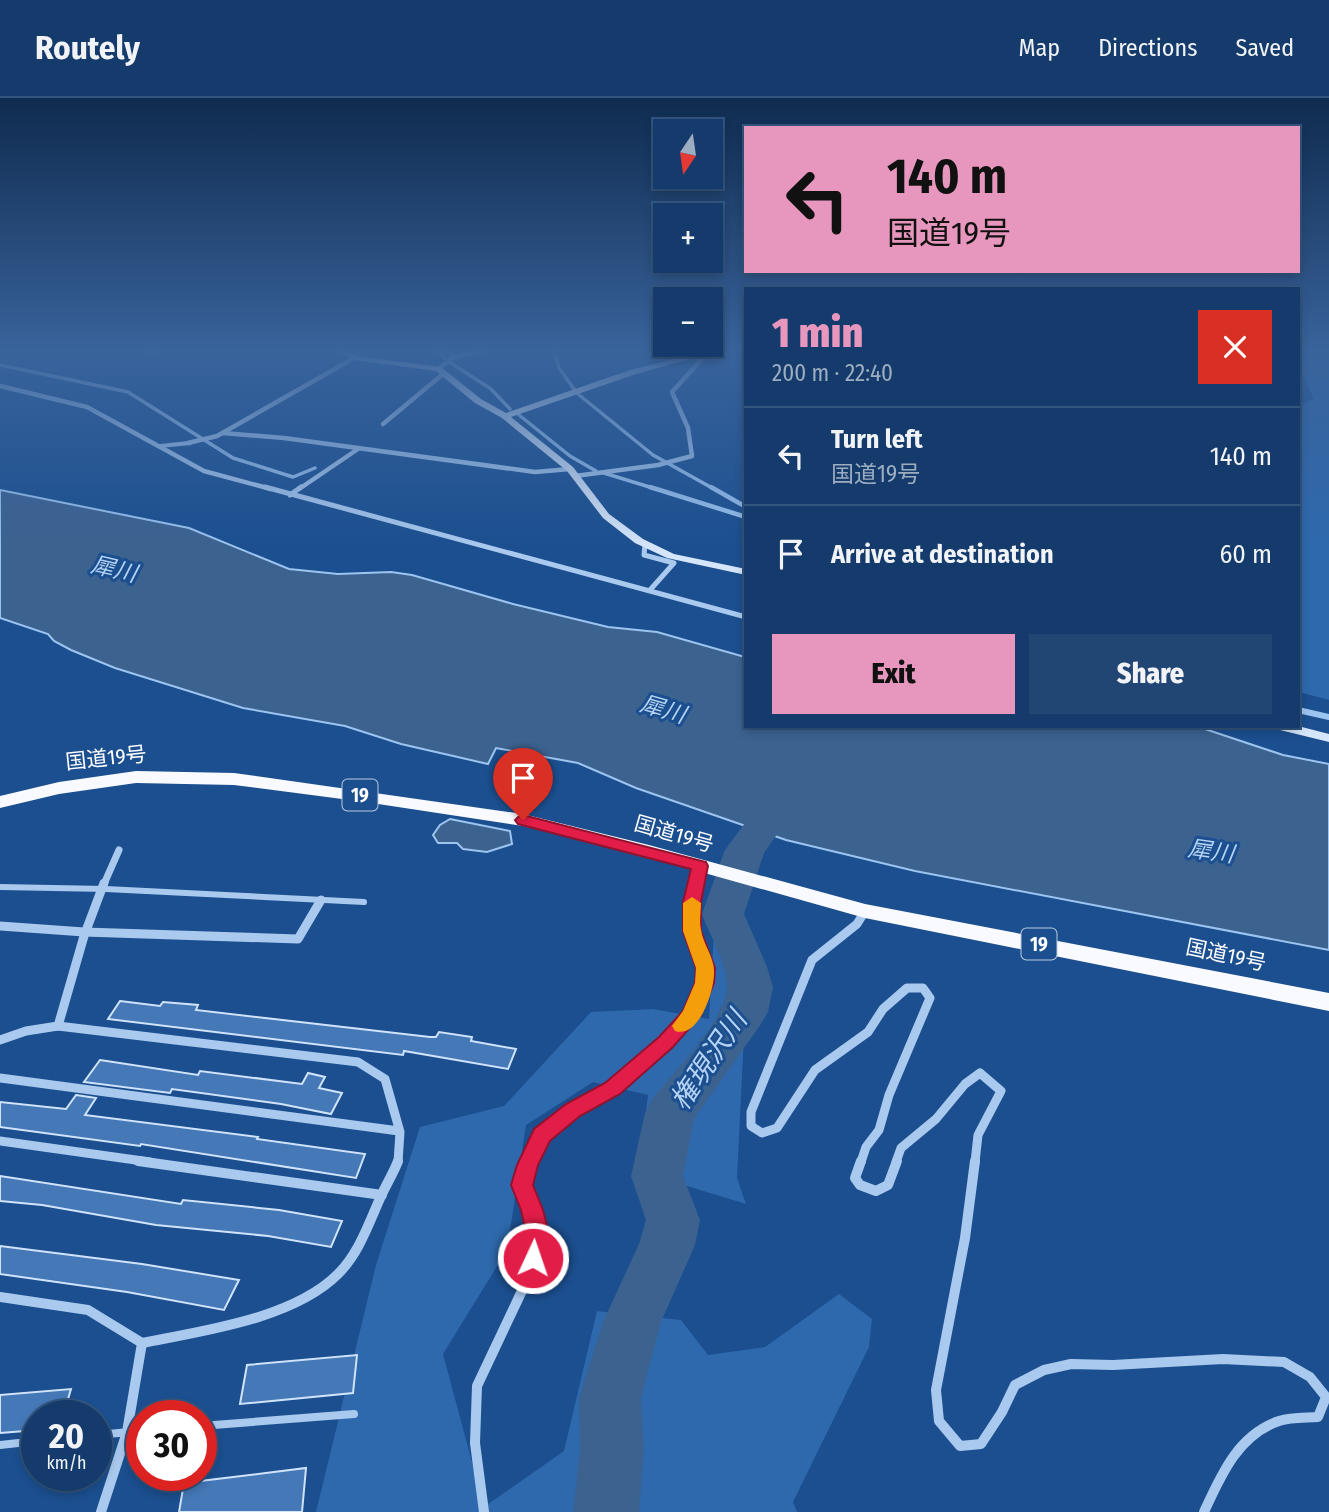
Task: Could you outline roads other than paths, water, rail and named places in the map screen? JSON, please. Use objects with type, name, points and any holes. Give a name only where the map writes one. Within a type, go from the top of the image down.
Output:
[{"type":"highway","name":"国道19号","points":[[0,803],[59,788],[136,777],[234,779],[523,820],[865,911],[1329,1002]]},
{"type":"main road","points":[[505,416],[572,472],[606,516],[646,544],[671,556],[744,572]]},
{"type":"main road","points":[[1290,728],[1329,737]]},
{"type":"street","points":[[103,416],[204,471],[744,616]]},
{"type":"street","points":[[160,446],[220,435],[253,416]]},
{"type":"street","points":[[383,424],[392,416]]},
{"type":"street","points":[[220,435],[358,449],[534,472],[572,472],[658,465],[692,456],[688,428],[683,416]]},
{"type":"street","points":[[290,495],[358,449]]},
{"type":"street","points":[[646,544],[644,555],[674,563],[650,590]]},
{"type":"street","points":[[58,1026],[84,932],[100,888],[119,850]]},
{"type":"street","points":[[484,1512],[475,1443],[477,1386],[528,1278],[538,1237],[532,1210],[522,1185],[527,1165],[542,1135],[573,1110],[612,1089],[666,1042],[692,1015],[705,983],[705,968],[692,931],[692,902],[707,868]]},
{"type":"street","points":[[0,926],[84,932],[298,939],[321,900]]},
{"type":"street","points":[[865,911],[857,924],[812,960],[751,1112],[751,1126],[762,1133],[777,1128],[815,1070],[868,1032],[883,1009],[907,988],[923,988],[930,998],[889,1095],[879,1130],[866,1147],[855,1178],[860,1185],[876,1191],[888,1185],[901,1148],[936,1119],[965,1084],[981,1073],[1001,1091],[978,1135],[964,1238],[936,1390],[939,1421],[960,1446],[981,1444],[1002,1412],[1014,1385],[1044,1370],[1071,1364],[1223,1359],[1284,1362],[1310,1377],[1326,1397],[1318,1417],[1281,1420],[1246,1439],[1220,1478],[1205,1512]]},
{"type":"street","points":[[0,1040],[26,1031],[58,1026],[358,1062],[385,1079],[399,1131],[400,1160],[367,1233],[336,1276],[292,1304],[217,1327],[142,1343],[88,1310],[0,1297]]},
{"type":"street","points":[[0,1079],[399,1131]]},
{"type":"street","points":[[0,1141],[382,1195]]},
{"type":"street","points":[[132,1400],[142,1343]]},
{"type":"street","points":[[100,1512],[126,1435]]},
{"type":"lane","points":[[0,887],[100,888],[363,902]]},
{"type":"lane","points":[[217,1425],[354,1414]]},
{"type":"lane","points":[[0,1445],[21,1443]]},
{"type":"water","name":"犀川","points":[[0,490],[189,528],[289,569],[338,574],[391,572],[412,575],[513,604],[608,627],[657,632],[744,657],[744,728],[1202,728],[1283,755],[1329,764],[1329,950],[915,871],[786,840],[636,788],[578,763],[496,748],[488,764],[401,744],[345,726],[243,708],[115,668],[71,650],[54,641],[48,634],[0,618]]},
{"type":"water","points":[[450,819],[510,831],[512,844],[487,852],[463,849],[457,843],[438,843],[433,835],[440,825]]},
{"type":"waterway","points":[[166,416],[233,458],[293,477],[315,468]]},
{"type":"waterway","points":[[520,416],[570,456],[596,471]]},
{"type":"waterway","points":[[605,416],[653,455],[714,489]]},
{"type":"waterway","points":[[604,473],[656,489]]},
{"type":"waterway","points":[[650,487],[744,516]]},
{"type":"waterway","points":[[711,487],[744,506]]},
{"type":"waterway","points":[[1300,710],[1329,717]]},
{"type":"waterway","name":"権現沢川","points":[[606,1512],[612,1451],[610,1398],[632,1322],[667,1245],[673,1220],[657,1176],[670,1113],[745,1012],[750,987],[745,967],[723,914],[744,852],[789,790]]}]
